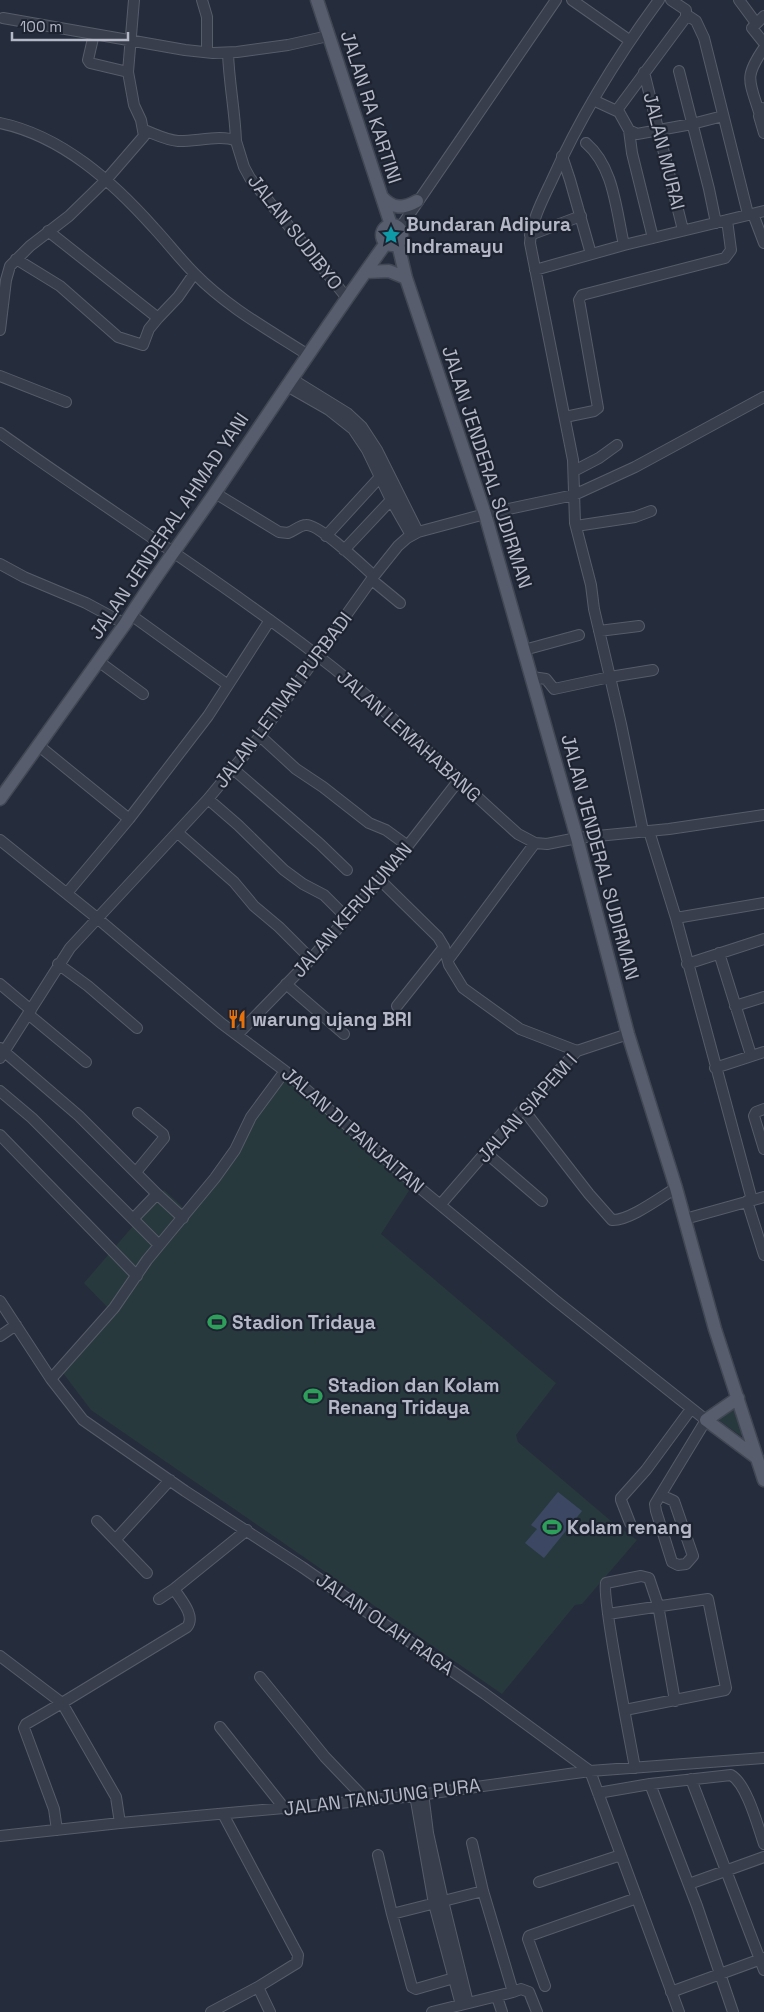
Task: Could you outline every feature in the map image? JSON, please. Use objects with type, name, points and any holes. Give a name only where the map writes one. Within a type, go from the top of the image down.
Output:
[{"type":"main road","name":"JALAN RA KARTINI","points":[[316,0],[381,195],[395,226]]},
{"type":"main road","points":[[381,195],[393,206],[407,207],[416,201]]},
{"type":"main road","points":[[395,226],[403,236],[392,244],[382,234],[386,227],[395,226]]},
{"type":"main road","name":"JALAN JENDERAL AHMAD YANI","points":[[0,799],[128,620],[346,298],[366,272],[392,244]]},
{"type":"main road","name":"JALAN JENDERAL SUDIRMAN","points":[[392,244],[406,278],[485,514],[577,838],[628,1034],[676,1188],[715,1329],[764,1480]]},
{"type":"main road","points":[[366,272],[384,270],[395,272],[406,278]]},
{"type":"main road","points":[[738,1398],[706,1420],[757,1458]]},
{"type":"street","points":[[0,330],[7,273],[16,259],[48,231],[69,216],[106,180],[144,136],[144,130],[134,105],[128,72],[134,0]]},
{"type":"street","points":[[202,0],[207,18],[207,52]]},
{"type":"street","points":[[395,226],[416,201],[556,0]]},
{"type":"street","points":[[572,0],[629,40]]},
{"type":"street","points":[[659,0],[629,40],[562,156],[543,199],[530,235],[530,243],[565,417],[574,484],[576,526],[591,585],[599,631],[646,831],[676,918],[764,1255]]},
{"type":"street","points":[[671,0],[686,10],[687,15],[696,21],[704,38],[750,214],[764,243]]},
{"type":"street","points":[[739,0],[760,19],[752,28],[764,44]]},
{"type":"street","points":[[617,110],[687,15]]},
{"type":"street","points":[[3,18],[207,52],[228,53],[288,45],[328,36]]},
{"type":"street","points":[[94,34],[88,60],[90,63],[128,72]]},
{"type":"street","points":[[764,48],[752,64],[749,79],[762,109],[764,133]]},
{"type":"street","name":"JALAN SUDIBYO","points":[[228,53],[236,141],[244,167],[250,178],[346,298]]},
{"type":"street","points":[[679,71],[716,223]]},
{"type":"street","name":"JALAN MURAI","points":[[644,72],[683,230]]},
{"type":"street","points":[[593,100],[617,110],[630,130],[632,153],[653,238]]},
{"type":"street","points":[[630,130],[637,134],[659,131],[724,116]]},
{"type":"street","points":[[0,123],[34,134],[72,154],[106,180],[138,211],[194,274],[246,315],[308,354]]},
{"type":"street","points":[[144,130],[177,141],[195,142],[229,139],[236,141]]},
{"type":"street","points":[[586,143],[595,151],[606,168],[624,245]]},
{"type":"street","points":[[562,156],[591,254]]},
{"type":"street","points":[[535,270],[624,245],[764,211]]},
{"type":"street","points":[[530,235],[581,216]]},
{"type":"street","points":[[565,417],[594,411],[598,408],[580,300],[582,295],[725,258],[731,250],[727,220]]},
{"type":"street","points":[[48,231],[158,318]]},
{"type":"street","points":[[16,259],[60,286],[121,338],[143,345],[149,329],[178,297],[194,274]]},
{"type":"street","points":[[0,376],[66,402]]},
{"type":"street","points":[[289,383],[348,424],[358,437],[391,500],[415,533]]},
{"type":"street","points":[[289,383],[347,412],[362,427],[377,450],[415,533]]},
{"type":"street","points":[[574,484],[635,466],[764,396]]},
{"type":"street","name":"JALAN LEMAHABANG","points":[[0,433],[174,551],[319,656],[364,692],[518,834],[535,843]]},
{"type":"street","points":[[574,484],[599,458],[617,446]]},
{"type":"street","points":[[326,536],[380,477]]},
{"type":"street","name":"JALAN LETNAN PURBADI","points":[[1,1053],[70,948],[178,833],[260,736],[398,546],[415,533],[485,514],[574,484]]},
{"type":"street","points":[[215,493],[279,532],[288,533],[305,525],[326,536],[344,550],[400,603]]},
{"type":"street","points":[[344,550],[391,500]]},
{"type":"street","points":[[576,526],[634,517],[651,511]]},
{"type":"street","points":[[0,564],[24,577],[128,620],[228,685]]},
{"type":"street","points":[[66,893],[129,819],[208,716],[270,620]]},
{"type":"street","points":[[599,631],[639,626]]},
{"type":"street","points":[[524,650],[579,635]]},
{"type":"street","points":[[98,661],[143,694]]},
{"type":"street","points":[[532,677],[546,679],[554,690],[610,676],[653,670]]},
{"type":"street","points":[[260,736],[303,774],[369,823],[386,830],[408,846]]},
{"type":"street","points":[[39,746],[129,819]]},
{"type":"street","points":[[232,768],[348,870]]},
{"type":"street","name":"JALAN KERUKUNAN","points":[[238,1034],[311,959],[347,918],[408,846],[459,780]]},
{"type":"street","points":[[208,799],[284,870],[303,884],[324,895],[347,918]]},
{"type":"street","points":[[448,960],[535,843],[547,844],[577,838],[764,815]]},
{"type":"street","points":[[178,833],[234,882],[254,906],[279,927],[311,959]]},
{"type":"street","name":"JALAN DI PANJAITAN","points":[[0,840],[97,918],[221,1023],[285,1071],[409,1179],[554,1300],[706,1420]]},
{"type":"street","points":[[380,880],[432,931],[444,947],[449,965],[460,985],[486,1007],[520,1029],[577,1051]]},
{"type":"street","points":[[676,918],[764,903]]},
{"type":"street","points":[[687,964],[764,939]]},
{"type":"street","points":[[397,1006],[444,947]]},
{"type":"street","points":[[719,953],[751,1055]]},
{"type":"street","points":[[58,964],[88,986],[137,1028]]},
{"type":"street","points":[[0,984],[86,1062]]},
{"type":"street","points":[[286,984],[344,1034]]},
{"type":"street","points":[[735,1006],[764,997]]},
{"type":"street","name":"JALAN SIAPEM I","points":[[441,1204],[577,1051],[628,1034]]},
{"type":"street","points":[[715,1068],[764,1052]]},
{"type":"street","points":[[1,1053],[79,1116],[183,1218]]},
{"type":"street","points":[[51,1379],[114,1308],[159,1245],[228,1161],[251,1117],[285,1071]]},
{"type":"street","points":[[0,1091],[32,1118],[159,1245]]},
{"type":"street","points":[[523,1110],[589,1194],[612,1220],[622,1218],[637,1211],[676,1188]]},
{"type":"street","points":[[760,1110],[754,1116],[763,1145]]},
{"type":"street","points":[[136,1172],[164,1138],[164,1134],[138,1113]]},
{"type":"street","points":[[0,1135],[137,1276]]},
{"type":"street","points":[[486,1152],[542,1201]]},
{"type":"street","points":[[133,1220],[157,1194]]},
{"type":"street","points":[[685,1219],[764,1197]]},
{"type":"street","name":"JALAN OLAH RAGA","points":[[0,1301],[51,1379],[83,1420],[485,1694],[590,1771]]},
{"type":"street","points":[[0,1336],[16,1325]]},
{"type":"street","points":[[630,1523],[621,1498],[646,1470],[691,1409]]},
{"type":"street","points":[[661,1496],[674,1502],[693,1556],[686,1564],[678,1565],[672,1562],[655,1504],[706,1420]]},
{"type":"street","points":[[116,1539],[170,1480]]},
{"type":"street","points":[[97,1521],[147,1573]]},
{"type":"street","points":[[159,1599],[246,1530]]},
{"type":"street","points":[[635,1768],[608,1614],[606,1583],[641,1576],[649,1578],[658,1605],[675,1701]]},
{"type":"street","points":[[57,1830],[54,1809],[24,1728],[26,1724],[187,1627],[191,1617],[174,1589]]},
{"type":"street","points":[[608,1614],[708,1598],[726,1688],[725,1690],[675,1701],[625,1710]]},
{"type":"street","points":[[0,1656],[62,1703],[116,1796],[120,1823]]},
{"type":"street","points":[[260,1677],[325,1757],[367,1800]]},
{"type":"street","points":[[220,1727],[286,1809]]},
{"type":"street","name":"JALAN TANJUNG PURA","points":[[0,1836],[120,1823],[286,1809],[419,1794],[590,1771],[764,1758]]},
{"type":"street","points":[[590,1771],[679,2012]]},
{"type":"street","points":[[598,1793],[691,1779],[727,1775],[735,1777],[751,1807],[764,1844]]},
{"type":"street","points":[[691,1779],[762,1958],[764,1970]]},
{"type":"street","points":[[650,1784],[688,1884],[733,2012]]},
{"type":"street","points":[[419,1794],[438,1902],[454,1978],[465,2004]]},
{"type":"street","points":[[211,2012],[292,1966],[297,1962],[298,1954],[223,1814]]},
{"type":"street","points":[[472,1843],[513,1992]]},
{"type":"street","points":[[378,1855],[412,1987],[416,1989],[454,1978]]},
{"type":"street","points":[[539,1882],[621,1855]]},
{"type":"street","points":[[688,1884],[764,1857]]},
{"type":"street","points":[[392,1914],[484,1891]]},
{"type":"street","points":[[544,1986],[528,1939],[529,1936],[637,1898]]},
{"type":"street","points":[[438,1902],[465,2004]]},
{"type":"street","points":[[671,1992],[762,1958]]},
{"type":"street","points":[[258,1987],[270,2012]]},
{"type":"street","points":[[432,2012],[497,1997],[521,1989],[529,1992],[537,2012]]},
{"type":"street","points":[[497,1997],[502,2012]]},
{"type":"shaded area","name":"Stadion dan Kolam Renang Tridaya","points":[[279,1072],[414,1183],[381,1234],[556,1383],[516,1435],[518,1442],[611,1521],[637,1540],[582,1604],[575,1605],[502,1694],[91,1410],[60,1369],[110,1310],[84,1283],[164,1190],[187,1211],[228,1159]]},
{"type":"shaded area","points":[[731,1408],[735,1411],[743,1435],[741,1436],[720,1421],[719,1416]]},
{"type":"water","name":"Kolam renang","points":[[558,1492],[582,1511],[544,1558],[525,1543],[537,1529],[531,1525]]},
{"type":"place","name":"Bundaran Adipura Indramayu","points":[[391,235]]},
{"type":"place","name":"warung ujang BRI","points":[[237,1019]]},
{"type":"place","name":"Stadion Tridaya","points":[[217,1322]]},
{"type":"place","name":"Stadion dan Kolam Renang Tridaya","points":[[313,1396]]},
{"type":"place","name":"Kolam renang","points":[[552,1527]]}]
